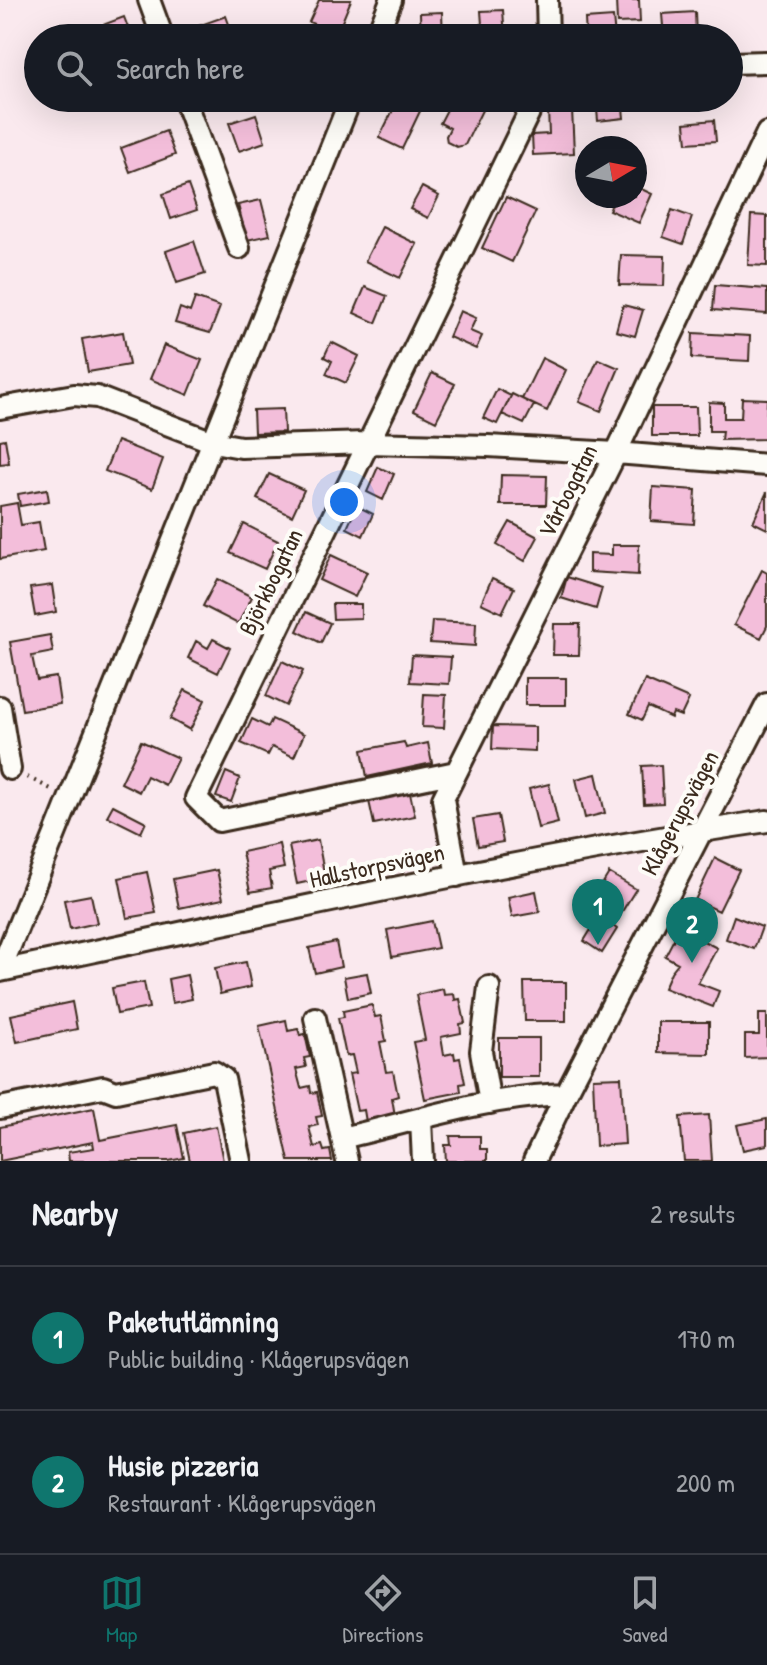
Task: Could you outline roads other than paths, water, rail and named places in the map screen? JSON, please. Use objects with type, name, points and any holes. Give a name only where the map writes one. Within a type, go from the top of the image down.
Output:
[{"type":"street","points":[[149,0],[158,24]]},
{"type":"street","points":[[382,24],[391,0]]},
{"type":"street","points":[[547,0],[548,24]]},
{"type":"street","points":[[743,63],[767,62]]},
{"type":"street","points":[[189,112],[239,248]]},
{"type":"street","points":[[0,971],[345,112]]},
{"type":"street","name":"Björkbogatan","points":[[456,772],[219,821],[196,798],[529,112]]},
{"type":"street","name":"Vårbogatan","points":[[457,876],[443,799],[616,453],[767,133]]},
{"type":"street","points":[[0,408],[74,395],[97,397],[213,442],[241,447],[367,443],[616,453],[767,465]]},
{"type":"street","name":"Klågerupsvägen","points":[[534,1161],[767,704]]},
{"type":"street","points":[[0,707],[10,769]]},
{"type":"street","name":"Hallstorpsvägen","points":[[0,971],[457,876],[767,821]]},
{"type":"street","points":[[489,987],[481,1051],[490,1103]]},
{"type":"street","points":[[315,1018],[347,1161]]},
{"type":"street","points":[[0,1108],[103,1087],[116,1092],[214,1072],[224,1079],[241,1161]]},
{"type":"street","points":[[342,1138],[490,1103],[566,1094]]},
{"type":"street","points":[[421,1120],[423,1161]]},
{"type":"place","name":"Paketutlämning","points":[[598,945]]},
{"type":"place","name":"Husie pizzeria","points":[[692,963]]}]
